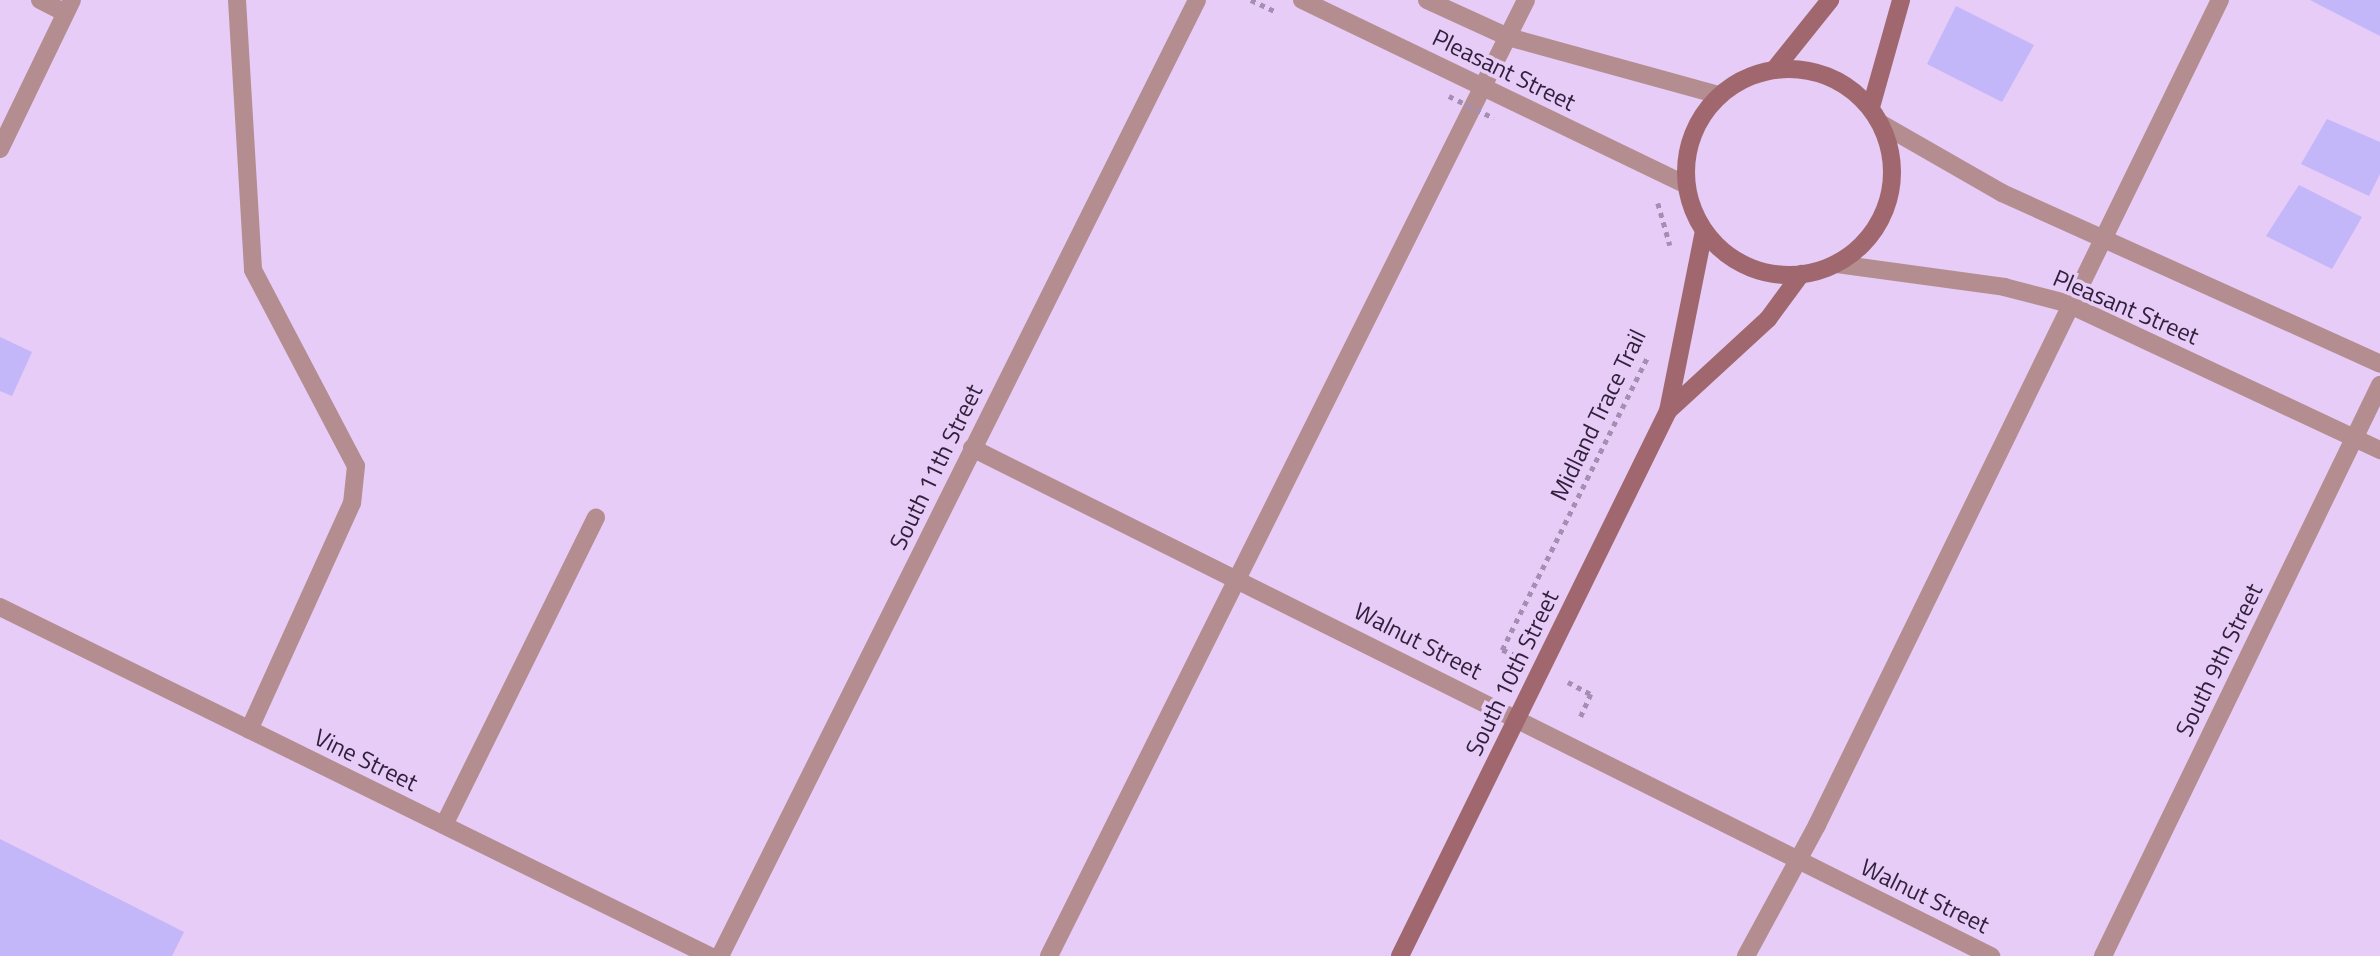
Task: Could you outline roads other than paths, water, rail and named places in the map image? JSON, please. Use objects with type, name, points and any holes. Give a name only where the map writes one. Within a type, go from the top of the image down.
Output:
[{"type":"main road","points":[[1774,70],[1833,79],[1875,115],[1891,154],[1882,218],[1837,264],[1801,274],[1779,275],[1736,261],[1703,230],[1686,185],[1698,121],[1719,95],[1774,70],[1830,0]]},
{"type":"main road","points":[[1875,115],[1901,0]]},
{"type":"main road","name":"South 10th Street","points":[[1400,956],[1668,411],[1703,230]]},
{"type":"main road","name":"South 10th Street","points":[[1668,411],[1768,319],[1801,274]]},
{"type":"street","points":[[0,149],[69,7],[40,0]]},
{"type":"street","points":[[237,0],[253,270],[356,466],[352,503],[249,730]]},
{"type":"street","name":"South 11th Street","points":[[720,956],[1197,0]]},
{"type":"street","name":"Pleasant Street","points":[[1302,0],[1686,185]]},
{"type":"street","name":"Pleasant Street","points":[[1427,0],[1508,37],[1719,95]]},
{"type":"street","points":[[1049,956],[1242,580],[1526,0]]},
{"type":"street","points":[[1746,956],[1795,858],[1817,825],[2067,303],[2220,0]]},
{"type":"street","points":[[1875,115],[2002,193],[2101,235],[2380,364]]},
{"type":"street","name":"Pleasant Street","points":[[1837,264],[2004,287],[2067,303],[2380,450]]},
{"type":"street","name":"South 9th Street","points":[[2103,956],[2380,385]]},
{"type":"street","name":"Walnut Street","points":[[972,448],[1242,580],[1991,956]]},
{"type":"street","points":[[444,825],[596,517]]},
{"type":"street","name":"Vine Street","points":[[0,607],[710,956]]}]
